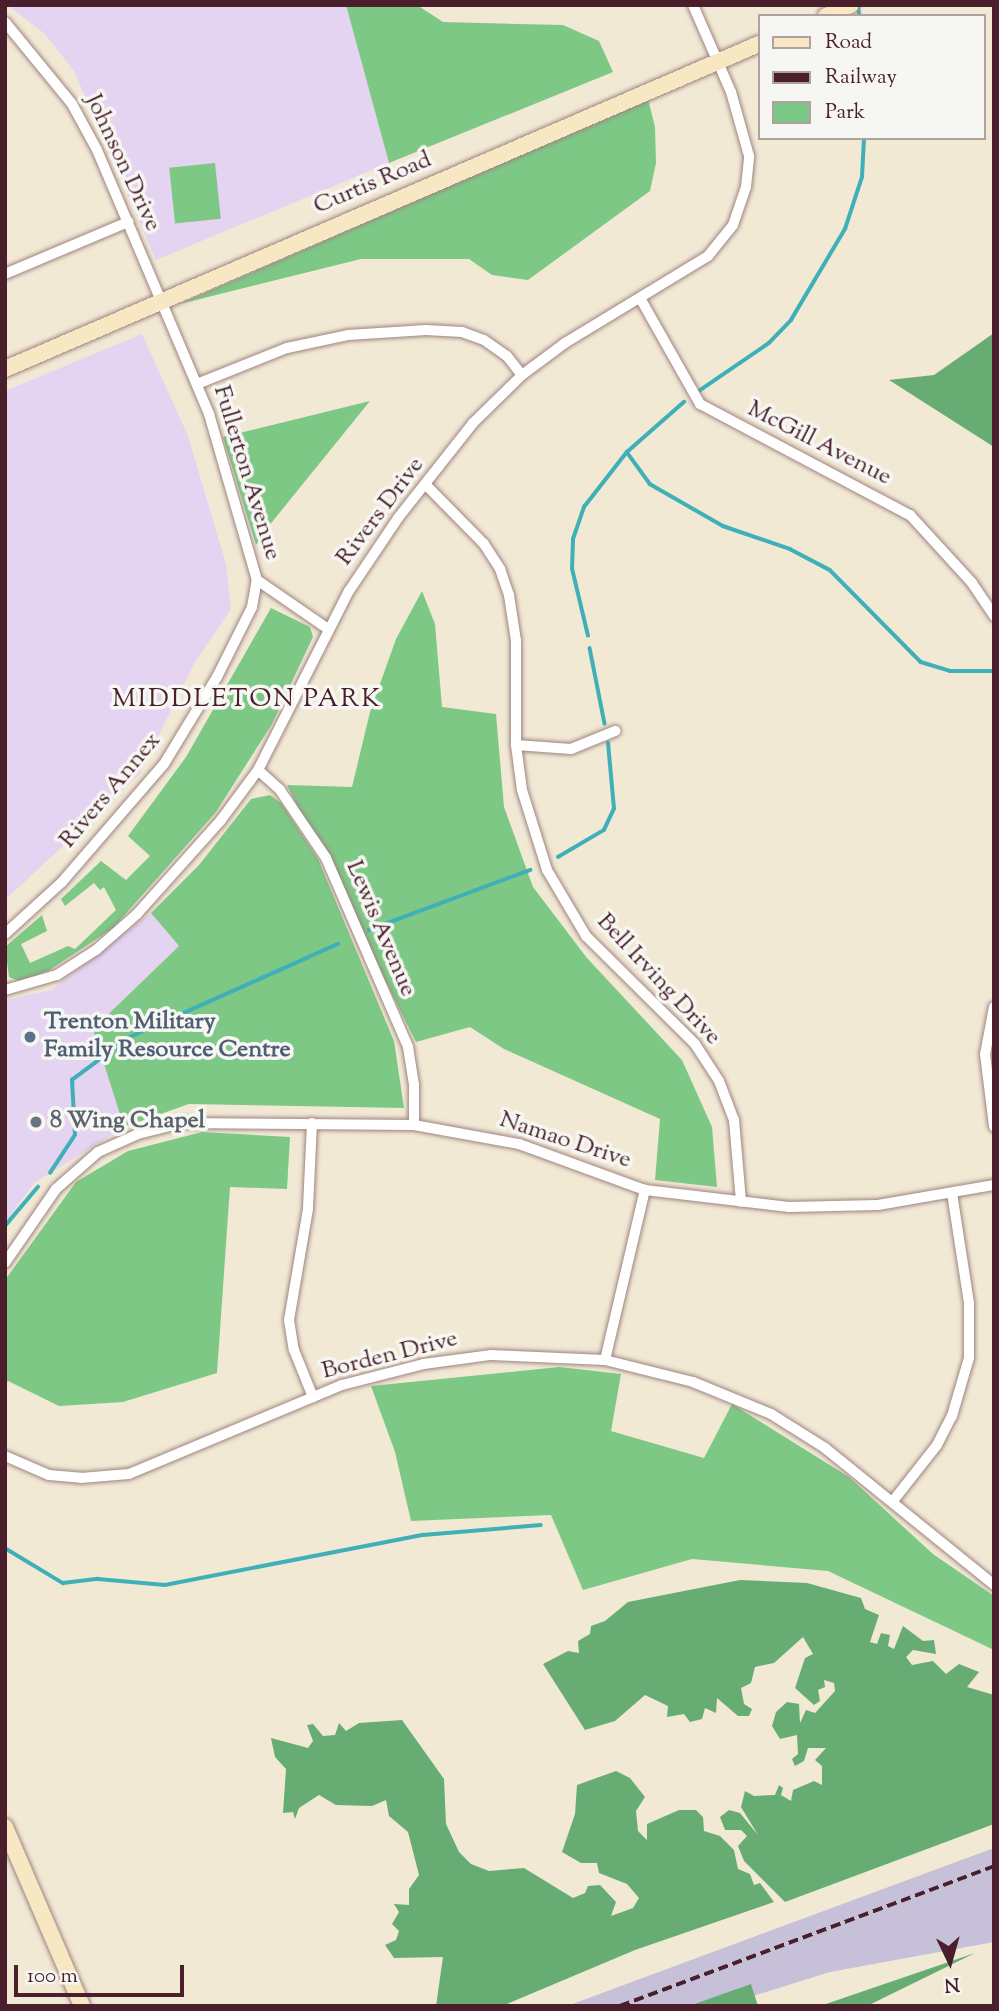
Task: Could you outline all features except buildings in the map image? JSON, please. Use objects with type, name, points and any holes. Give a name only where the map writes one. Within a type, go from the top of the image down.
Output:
[{"type":"main road","name":"Curtis Road","points":[[5,369],[160,299],[758,44]]},
{"type":"main road","points":[[5,1827],[82,2006]]},
{"type":"street","name":"Rivers Drive","points":[[5,990],[57,975],[119,931],[203,840],[258,770],[328,629],[372,554],[473,423],[522,375],[565,343],[708,256],[733,225],[742,200],[749,156],[719,61],[693,5]]},
{"type":"street","name":"Johnson Drive","points":[[5,22],[72,104],[128,222],[160,299]]},
{"type":"street","points":[[5,274],[128,222]]},
{"type":"street","name":"McGill Avenue","points":[[640,298],[700,404],[909,515],[972,583],[994,616]]},
{"type":"street","name":"Fullerton Avenue","points":[[160,299],[217,436],[257,580],[328,629]]},
{"type":"street","points":[[197,384],[287,348],[348,335],[426,330],[462,332],[484,340],[507,356],[522,375]]},
{"type":"street","name":"Bell Irving Drive","points":[[427,486],[466,522],[505,582],[516,641],[516,744],[531,824],[547,870],[567,908],[609,963],[695,1044],[719,1081],[734,1120],[741,1202]]},
{"type":"street","name":"Rivers Annex","points":[[5,934],[71,873],[164,765],[222,666],[252,607],[257,580]]},
{"type":"street","points":[[516,744],[571,749],[615,731]]},
{"type":"street","name":"Lewis Avenue","points":[[258,770],[280,790],[332,871],[408,1047],[415,1085],[414,1125]]},
{"type":"street","points":[[994,1007],[985,1055],[994,1126]]},
{"type":"street","name":"Namao Drive","points":[[5,1263],[55,1189],[97,1152],[148,1131],[217,1121],[414,1125],[519,1144],[645,1190],[789,1207],[878,1205],[994,1185]]},
{"type":"street","points":[[312,1123],[308,1209],[289,1320],[294,1350],[313,1397]]},
{"type":"street","points":[[605,1360],[645,1190]]},
{"type":"street","points":[[893,1501],[937,1445],[960,1395],[969,1358],[969,1303],[952,1193]]},
{"type":"street","name":"Borden Drive","points":[[5,1455],[49,1475],[80,1478],[129,1474],[313,1397],[424,1364],[491,1355],[605,1360],[693,1382],[771,1414],[825,1448],[893,1501],[952,1555],[994,1585]]},
{"type":"shaded area","points":[[7,5],[346,5],[389,163],[156,260],[74,71],[45,34]]},
{"type":"shaded area","points":[[142,334],[188,436],[226,564],[231,609],[195,662],[139,775],[5,900],[5,391]]},
{"type":"shaded area","points":[[151,913],[179,946],[93,1029],[124,1127],[34,1183],[5,1223],[5,1000],[51,990]]},
{"type":"shaded area","points":[[994,1848],[994,1942],[830,1972],[721,2006],[567,2006]]},
{"type":"green space","points":[[346,5],[417,5],[443,22],[563,25],[599,41],[613,72],[389,163]]},
{"type":"green space","points":[[648,99],[655,127],[656,163],[650,191],[528,280],[492,275],[469,259],[361,259],[180,304]]},
{"type":"green space","points":[[215,163],[221,219],[175,224],[169,168]]},
{"type":"green space","points":[[994,333],[994,447],[889,380],[934,375]]},
{"type":"green space","points":[[370,401],[268,527],[256,545],[223,437]]},
{"type":"green space","points":[[422,591],[435,624],[442,707],[496,714],[504,807],[533,887],[587,958],[682,1060],[712,1127],[717,1187],[655,1180],[660,1119],[504,1049],[470,1027],[416,1042],[287,785],[352,787],[370,712],[396,639]]},
{"type":"green space","points":[[271,608],[310,627],[313,637],[272,724],[216,812],[113,928],[48,971],[19,981],[9,977],[5,947],[42,915],[47,931],[21,944],[30,963],[68,946],[75,949],[116,910],[104,887],[100,890],[94,883],[65,906],[61,899],[101,861],[126,880],[150,856],[128,836],[186,757]]},
{"type":"green space","points":[[270,795],[281,803],[318,859],[394,1041],[404,1108],[189,1104],[124,1127],[93,1029],[179,946],[151,913],[199,865],[251,799]]},
{"type":"green space","points":[[202,1132],[290,1137],[287,1189],[230,1187],[217,1373],[123,1402],[59,1406],[8,1381],[5,1384],[5,1280],[76,1182],[128,1151]]},
{"type":"green space","points":[[559,1367],[621,1374],[611,1431],[704,1458],[732,1404],[849,1477],[933,1554],[994,1596],[994,1650],[828,1571],[692,1559],[583,1590],[551,1515],[411,1521],[395,1452],[371,1386]]},
{"type":"green space","points":[[740,1580],[807,1583],[861,1598],[865,1609],[879,1615],[870,1642],[877,1644],[881,1633],[890,1635],[888,1646],[894,1649],[903,1626],[923,1641],[934,1640],[936,1654],[913,1650],[906,1657],[912,1665],[933,1661],[946,1674],[959,1664],[979,1672],[967,1687],[994,1695],[994,1824],[785,1902],[744,1861],[738,1846],[747,1836],[741,1830],[725,1830],[720,1817],[729,1810],[740,1813],[758,1835],[741,1807],[745,1791],[754,1796],[775,1795],[779,1785],[783,1788],[781,1795],[791,1801],[793,1790],[814,1781],[822,1785],[822,1766],[815,1760],[826,1748],[808,1748],[804,1761],[795,1766],[792,1759],[798,1754],[797,1735],[780,1739],[772,1726],[776,1712],[787,1702],[799,1704],[800,1723],[806,1710],[815,1713],[835,1691],[834,1683],[824,1680],[825,1687],[818,1690],[820,1701],[814,1705],[795,1688],[805,1658],[813,1654],[803,1637],[774,1663],[755,1667],[751,1683],[741,1688],[744,1704],[752,1709],[749,1716],[738,1716],[717,1698],[716,1713],[705,1708],[702,1719],[690,1722],[684,1714],[667,1717],[668,1706],[645,1695],[615,1721],[585,1730],[543,1664],[568,1651],[579,1653],[578,1641],[590,1634],[591,1626],[605,1621],[628,1602]]},
{"type":"green space","points":[[402,1720],[444,1779],[446,1824],[459,1852],[471,1864],[489,1871],[524,1868],[573,1898],[585,1893],[588,1886],[600,1885],[616,1902],[611,1916],[633,1908],[639,1898],[627,1884],[599,1873],[597,1863],[581,1863],[562,1852],[575,1814],[577,1785],[616,1771],[630,1778],[645,1797],[636,1811],[638,1831],[647,1840],[647,1824],[679,1810],[696,1810],[703,1817],[704,1831],[720,1836],[734,1850],[738,1869],[750,1874],[754,1885],[760,1883],[774,1902],[635,1950],[502,2006],[436,2006],[443,1957],[394,1958],[385,1945],[396,1940],[399,1931],[392,1924],[399,1912],[394,1904],[409,1905],[409,1889],[419,1875],[408,1832],[389,1816],[386,1800],[372,1806],[336,1805],[319,1795],[299,1808],[295,1819],[293,1812],[283,1813],[286,1769],[275,1757],[271,1738],[308,1748],[313,1741],[307,1725],[313,1724],[323,1736],[335,1735],[339,1723],[346,1731],[359,1723]]},
{"type":"green space","points":[[975,1953],[867,2006],[820,2006]]},
{"type":"green space","points":[[751,1984],[758,2006],[689,2006]]},
{"type":"waterway","points":[[858,5],[860,14]]},
{"type":"waterway","points":[[699,391],[769,343],[791,320],[845,229],[862,177],[864,140]]},
{"type":"waterway","points":[[588,636],[572,569],[573,539],[584,507],[627,452],[684,402]]},
{"type":"waterway","points":[[627,452],[650,484],[723,526],[790,549],[830,570],[921,662],[950,671],[994,671]]},
{"type":"waterway","points":[[590,648],[605,724]]},
{"type":"waterway","points":[[558,857],[604,830],[614,809],[608,743]]},
{"type":"waterway","points":[[369,930],[530,870]]},
{"type":"waterway","points":[[50,1173],[75,1135],[72,1080],[130,1037],[338,944]]},
{"type":"waterway","points":[[5,1226],[38,1187]]},
{"type":"waterway","points":[[5,1548],[63,1583],[98,1579],[165,1585],[423,1535],[541,1525]]},
{"type":"railway","points":[[620,2006],[994,1866]]},
{"type":"place","name":"Trenton Military Family Resource Centre","points":[[30,1037]]},
{"type":"place","name":"8 Wing Chapel","points":[[36,1122]]},
{"type":"district","name":"MIDDLETON PARK","points":[[247,700]]}]
